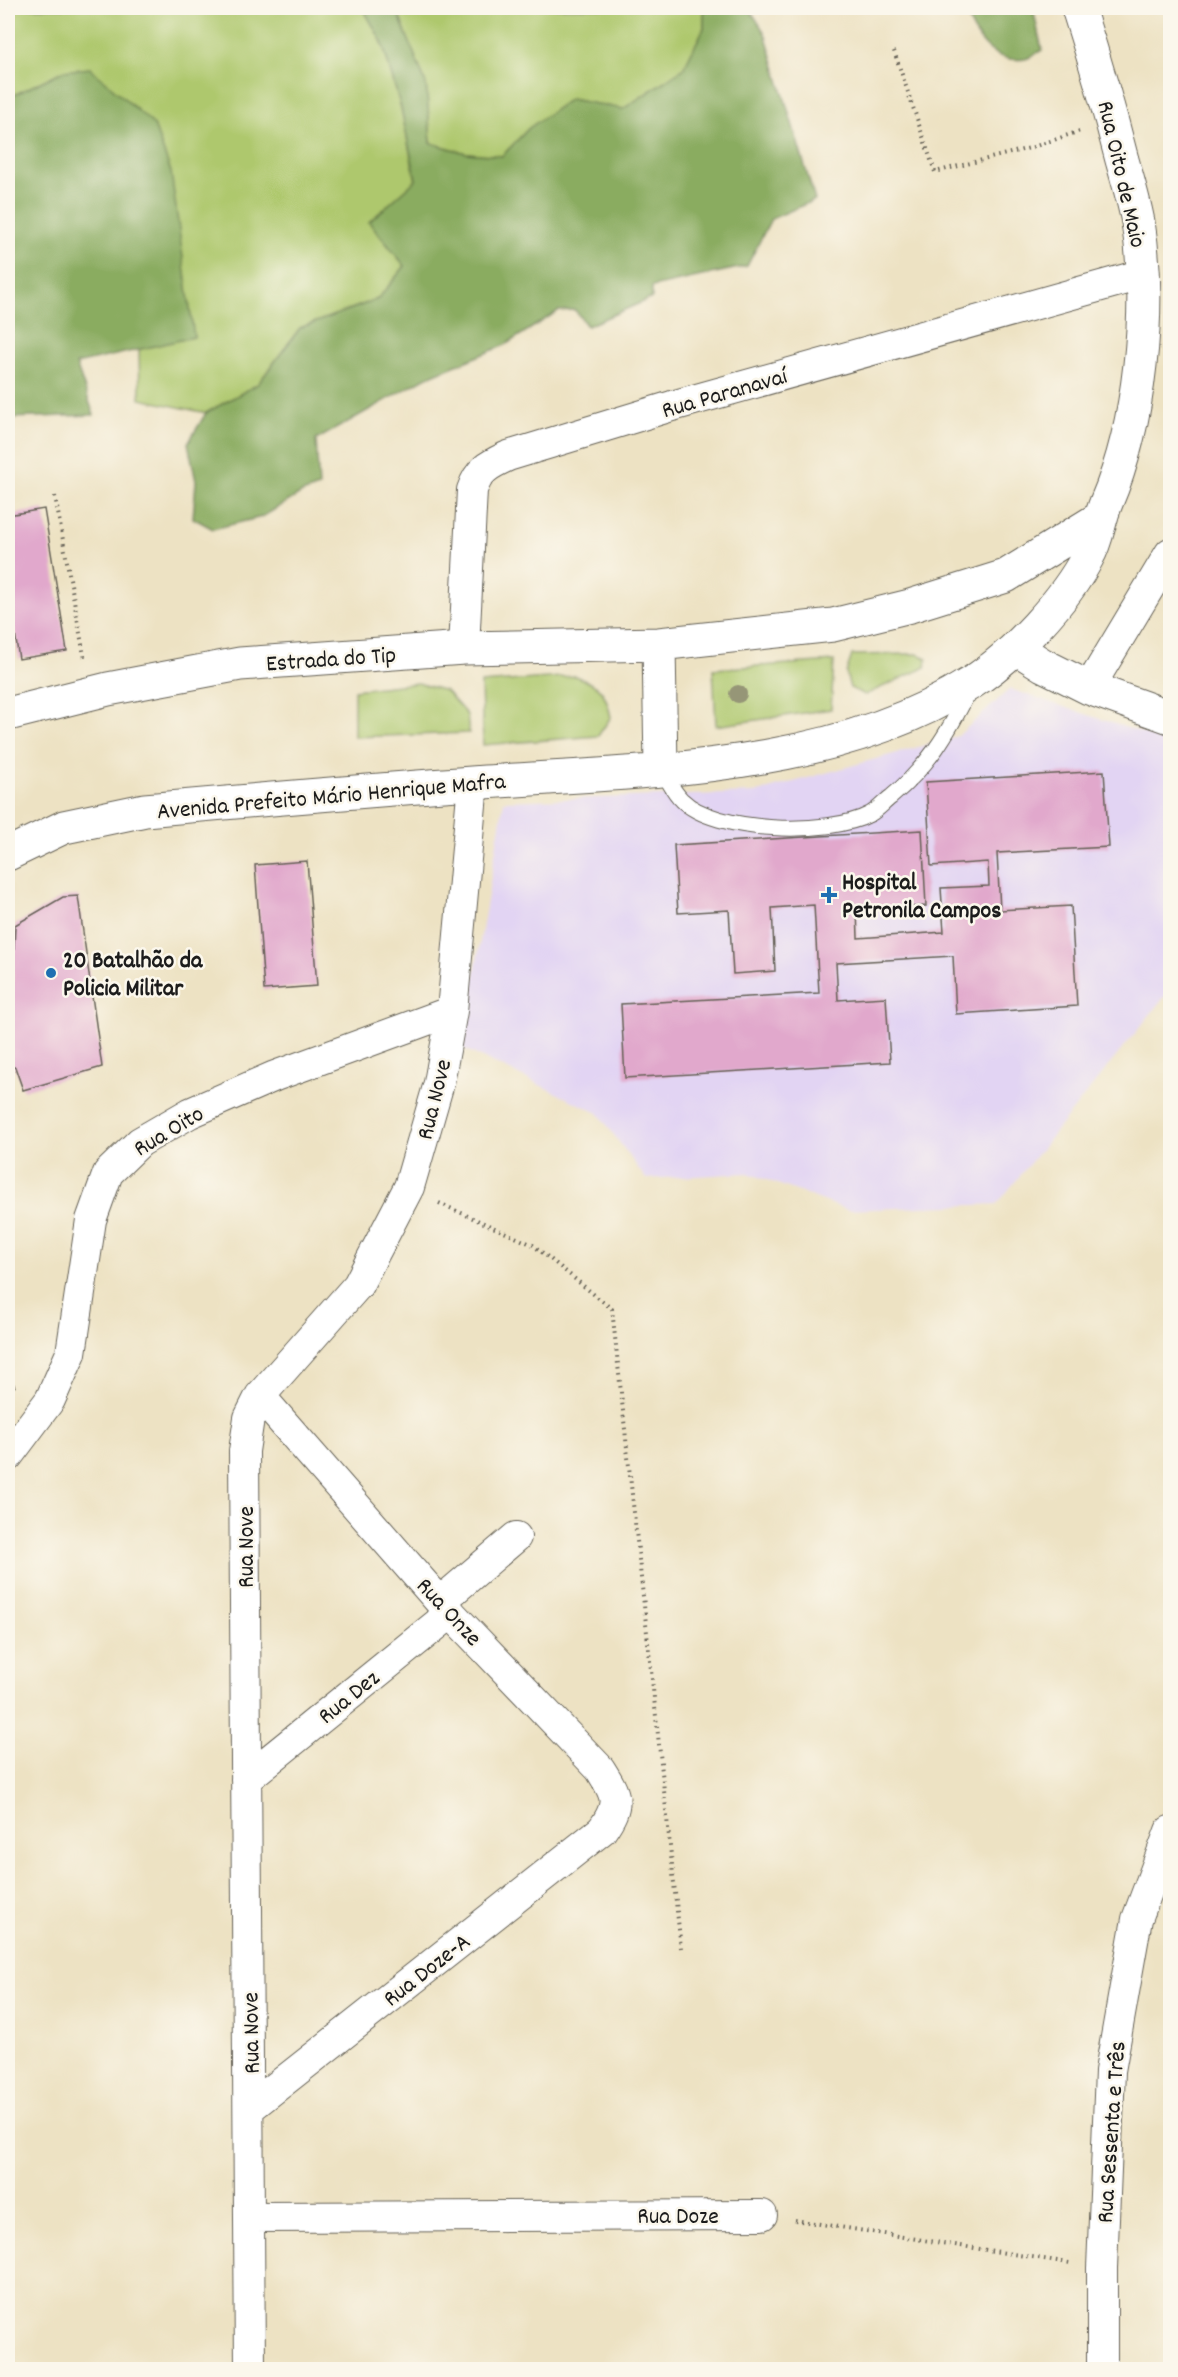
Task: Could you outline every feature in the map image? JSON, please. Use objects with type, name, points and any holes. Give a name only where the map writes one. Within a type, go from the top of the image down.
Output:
[{"type":"street","name":"Rua Oito de Maio","points":[[974,681],[1016,648],[1063,596],[1090,554],[1126,445],[1136,390],[1144,309],[1144,274],[1138,220],[1112,120],[1078,8]]},
{"type":"street","name":"Rua Paranavaí","points":[[464,648],[472,490],[476,476],[488,466],[508,456],[672,406],[1144,274]]},
{"type":"street","name":"Estrada do Tip","points":[[8,714],[90,694],[240,664],[464,648],[659,644],[833,625],[910,606],[1006,576],[1100,518]]},
{"type":"street","points":[[1089,688],[1158,577],[1170,553]]},
{"type":"street","points":[[659,644],[661,769]]},
{"type":"street","points":[[1016,648],[1043,665],[1089,688],[1170,717]]},
{"type":"street","name":"Avenida Prefeito Mário Henrique Mafra","points":[[8,854],[64,827],[145,810],[661,769],[779,755],[856,735],[927,709],[974,681]]},
{"type":"street","name":"Rua Nove","points":[[250,2370],[251,2107],[244,1451],[249,1418],[260,1396],[358,1286],[409,1187],[439,1083],[452,1011],[473,783]]},
{"type":"street","name":"Rua Oito","points":[[8,1456],[50,1400],[71,1353],[91,1220],[108,1173],[140,1142],[190,1113],[275,1076],[452,1011]]},
{"type":"street","name":"Rua Onze","points":[[260,1396],[446,1607],[600,1768],[611,1786],[615,1800],[613,1815],[602,1830]]},
{"type":"street","name":"Rua Dez","points":[[246,1779],[446,1607],[516,1537]]},
{"type":"street","name":"Rua Doze-A","points":[[251,2107],[602,1830]]},
{"type":"street","name":"Rua Sessenta e Três","points":[[1102,2370],[1102,2268],[1110,2071],[1137,1919],[1170,1831]]},
{"type":"street","name":"Rua Doze","points":[[250,2217],[762,2215]]},
{"type":"lane","points":[[661,769],[682,800],[711,818],[775,829],[840,824],[870,814],[912,779],[946,735],[974,681]]},
{"type":"path","points":[[894,51],[935,172],[1030,148],[1112,120]]},
{"type":"path","points":[[55,496],[90,694]]},
{"type":"path","points":[[409,1187],[532,1245],[612,1309],[681,1948]]},
{"type":"path","points":[[762,2215],[1102,2268]]},
{"type":"shaded area","name":"Hospital Petronila Campos","points":[[1010,689],[1170,742],[1170,990],[997,1204],[848,1210],[748,1173],[646,1179],[598,1113],[462,1048],[504,801],[754,793],[958,736]]},
{"type":"green space","points":[[8,8],[363,8],[382,42],[401,108],[416,181],[369,222],[405,266],[378,299],[300,328],[258,384],[206,413],[140,399],[139,349],[194,337],[63,71],[8,98]]},
{"type":"green space","points":[[363,8],[396,8],[426,84],[431,143],[466,153],[502,156],[529,128],[570,99],[623,109],[683,69],[704,28],[704,8],[749,8],[765,33],[815,200],[771,219],[747,266],[652,287],[652,298],[587,326],[575,310],[558,311],[505,345],[425,378],[316,440],[319,487],[302,493],[262,517],[213,529],[193,518],[196,481],[188,443],[206,413],[258,384],[300,328],[378,299],[405,266],[369,222],[416,180],[401,108],[382,42]]},
{"type":"green space","points":[[396,8],[704,8],[704,28],[685,67],[623,109],[570,99],[529,128],[502,156],[466,153],[431,143],[426,84]]},
{"type":"green space","points":[[964,8],[1033,8],[1042,50],[1025,59],[1002,57],[985,46],[978,37]]},
{"type":"green space","points":[[90,68],[154,125],[171,172],[194,337],[76,364],[94,415],[8,418],[8,98],[63,71]]},
{"type":"green space","points":[[917,654],[927,658],[926,667],[865,695],[850,688],[846,673],[852,655]]},
{"type":"green space","points":[[834,661],[831,709],[716,726],[713,669]]},
{"type":"green space","points":[[575,676],[596,686],[606,700],[611,717],[598,736],[483,745],[481,683]]},
{"type":"green space","points":[[418,683],[446,691],[467,715],[469,733],[354,737],[354,690]]},
{"type":"building","points":[[44,509],[67,651],[19,659],[8,589],[8,515]]},
{"type":"building","points":[[1104,771],[1109,847],[997,853],[1000,910],[1071,906],[1077,1006],[956,1014],[953,956],[836,963],[838,1000],[886,997],[890,1062],[625,1078],[621,1004],[819,993],[814,905],[772,908],[775,971],[733,974],[729,910],[678,913],[674,845],[922,830],[926,906],[857,910],[858,938],[944,932],[941,888],[989,886],[988,862],[931,866],[926,782]]},
{"type":"building","points":[[307,861],[317,986],[264,990],[255,865]]},
{"type":"building","name":"20 Batalhão da Policia Militar","points":[[78,896],[102,1067],[23,1090],[15,1067],[8,1069],[8,1021],[11,1021],[15,925],[63,897]]},
{"type":"place","name":"Hospital Petronila Campos","points":[[829,895]]},
{"type":"place","name":"20 Batalhão da Policia Militar","points":[[51,973]]}]
